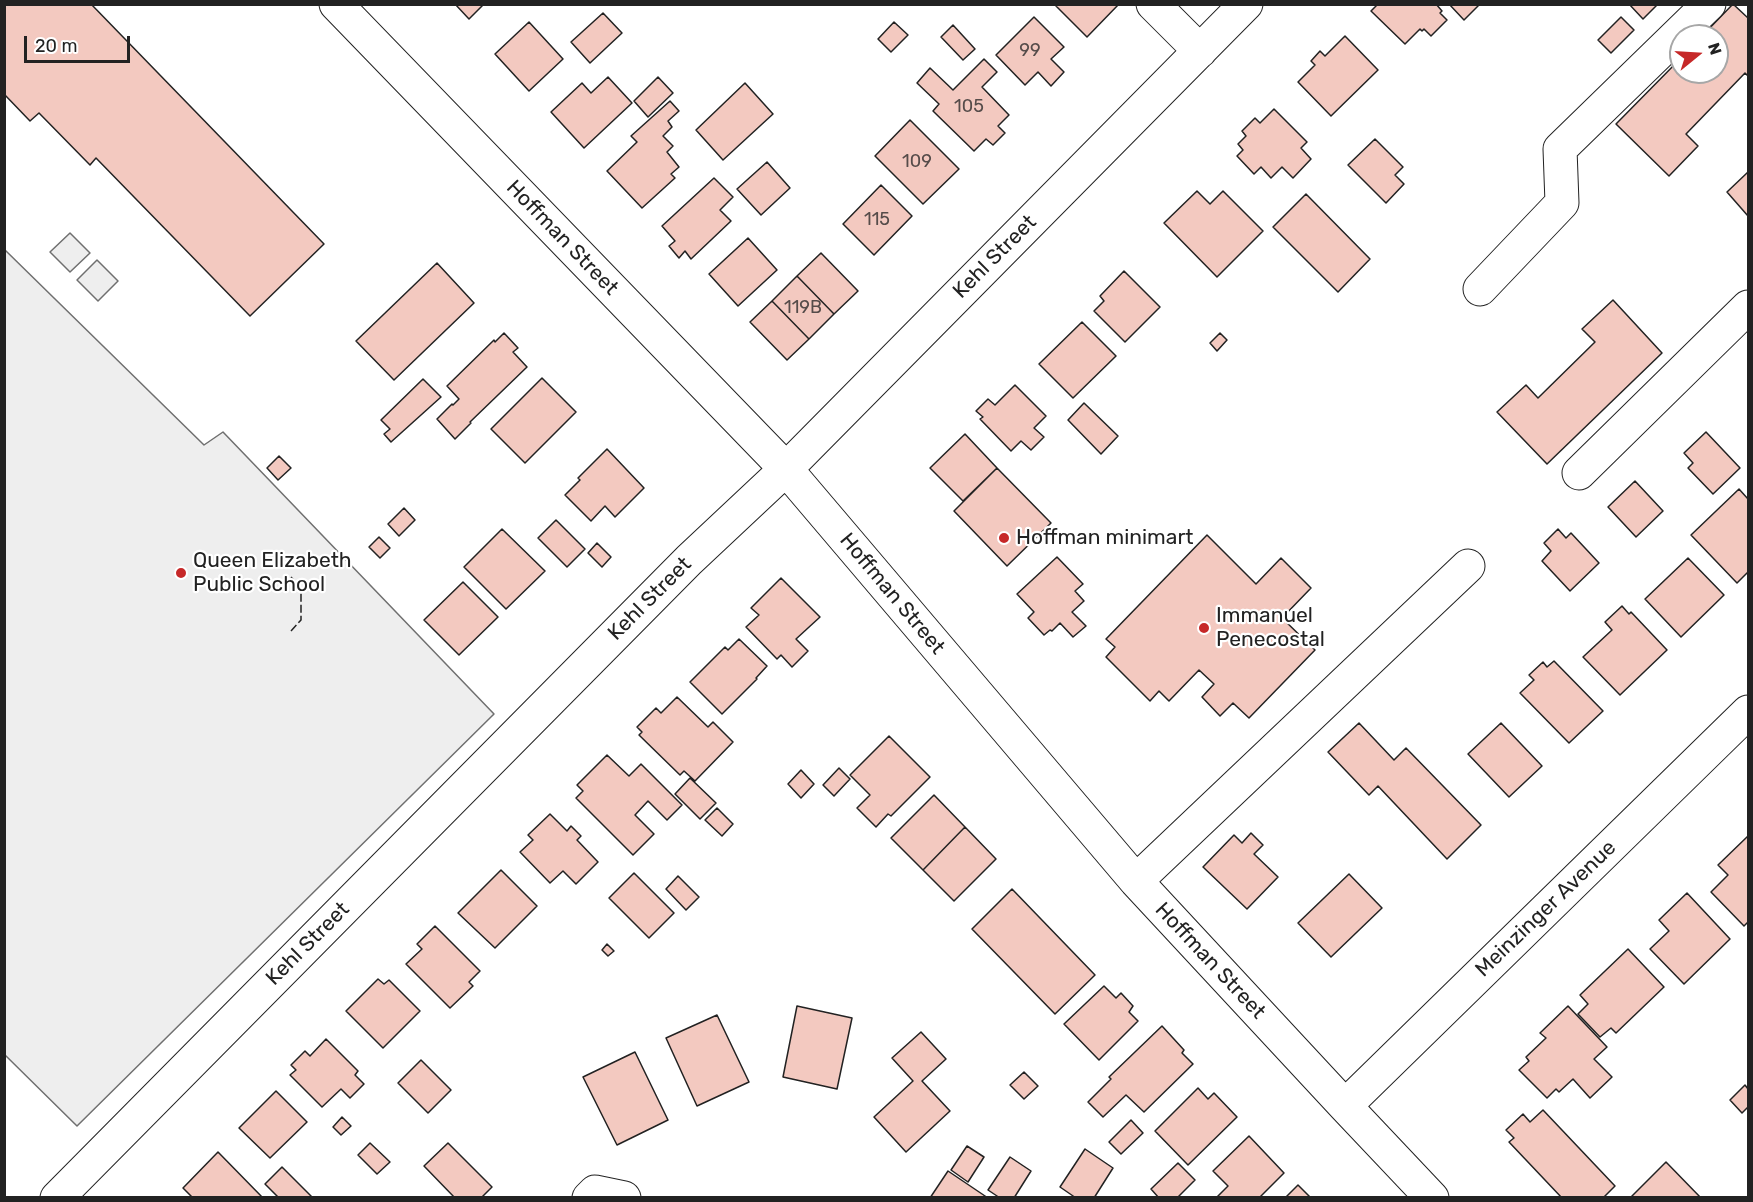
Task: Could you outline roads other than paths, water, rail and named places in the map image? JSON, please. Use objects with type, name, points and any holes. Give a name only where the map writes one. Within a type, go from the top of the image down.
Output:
[{"type":"street","name":"Hoffman Street","points":[[336,4],[786,469],[1136,881],[1432,1197]]},
{"type":"street","points":[[1153,4],[1200,51]]},
{"type":"street","name":"Kehl Street","points":[[57,1197],[672,576],[786,469],[1246,4]]},
{"type":"street","points":[[1480,289],[1562,203],[1560,149],[1708,4]]},
{"type":"street","points":[[1579,473],[1749,307]]},
{"type":"street","points":[[1136,881],[1468,566]]},
{"type":"street","name":"Meinzinger Avenue","points":[[1345,1106],[1749,712]]},
{"type":"street","points":[[589,1197],[595,1192],[624,1197]]},
{"type":"place","name":"Hoffman minimart","points":[[1004,538]]},
{"type":"place","name":"Queen Elizabeth Public School","points":[[181,573]]},
{"type":"place","name":"Immanuel Penecostal","points":[[1204,628]]}]
